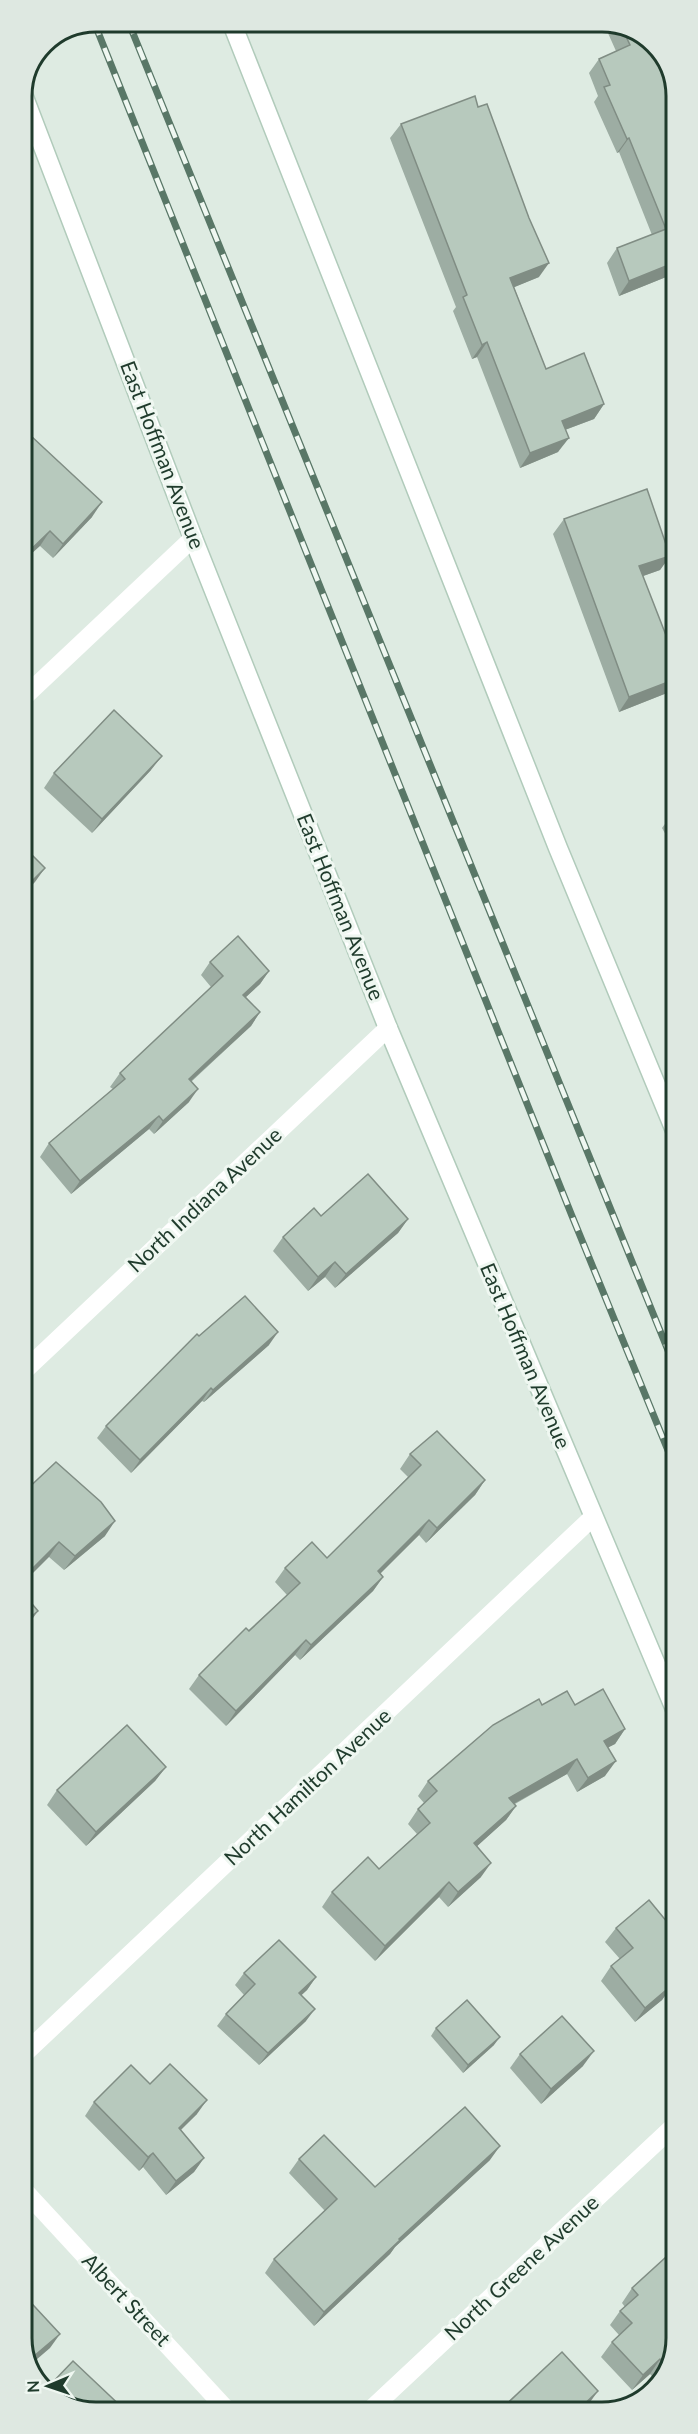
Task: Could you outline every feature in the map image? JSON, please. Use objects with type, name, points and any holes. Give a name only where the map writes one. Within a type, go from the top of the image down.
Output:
[{"type":"street","points":[[235,32],[549,826],[666,1109]]},
{"type":"street","name":"East Hoffman Avenue","points":[[32,118],[193,538],[388,1029],[666,1688]]},
{"type":"street","points":[[32,690],[193,538]]},
{"type":"street","name":"North Indiana Avenue","points":[[32,1364],[388,1029]]},
{"type":"street","name":"North Hamilton Avenue","points":[[32,2047],[593,1517]]},
{"type":"street","name":"North Greene Avenue","points":[[379,2402],[666,2133]]},
{"type":"street","name":"Albert Street","points":[[32,2199],[220,2402]]},
{"type":"building","points":[[626,36],[645,47],[653,56],[665,83],[666,229],[629,138],[627,139],[604,87],[610,85],[599,59],[630,45]]},
{"type":"building","points":[[475,96],[478,107],[487,104],[529,218],[549,263],[510,278],[546,369],[584,353],[604,404],[562,421],[569,438],[530,453],[487,342],[482,345],[463,297],[467,295],[401,124]]},
{"type":"building","points":[[666,229],[666,266],[629,281],[617,248]]},
{"type":"building","points":[[32,437],[102,502],[63,544],[50,531],[32,548]]},
{"type":"building","points":[[647,489],[666,544],[666,557],[639,566],[666,635],[666,683],[629,697],[564,519]]},
{"type":"building","points":[[114,710],[162,756],[102,819],[54,773]]},
{"type":"building","points":[[32,855],[45,868],[32,881]]},
{"type":"building","points":[[238,936],[269,971],[243,995],[260,1012],[189,1079],[198,1089],[163,1121],[159,1116],[80,1181],[49,1143],[125,1079],[120,1073],[223,976],[210,962]]},
{"type":"building","points":[[368,1174],[408,1219],[346,1274],[335,1262],[318,1277],[283,1237],[314,1208],[321,1216]]},
{"type":"building","points":[[245,1296],[278,1332],[213,1390],[211,1388],[140,1460],[106,1426],[197,1334],[199,1336]]},
{"type":"building","points":[[437,1431],[485,1480],[437,1528],[429,1520],[378,1571],[383,1577],[311,1645],[306,1640],[236,1711],[199,1675],[246,1628],[249,1631],[300,1583],[285,1568],[312,1542],[327,1558],[421,1465],[410,1454]]},
{"type":"building","points":[[56,1462],[101,1502],[115,1521],[75,1556],[59,1542],[32,1569],[32,1485]]},
{"type":"building","points":[[32,1604],[38,1611],[32,1616]]},
{"type":"building","points":[[603,1689],[625,1729],[604,1741],[616,1761],[588,1778],[577,1759],[509,1798],[516,1806],[474,1843],[491,1863],[458,1892],[449,1882],[385,1946],[332,1892],[368,1857],[379,1869],[430,1823],[418,1809],[437,1791],[428,1781],[493,1725],[539,1699],[542,1705],[567,1691],[575,1705]]},
{"type":"building","points":[[127,1725],[166,1767],[96,1832],[57,1790]]},
{"type":"building","points":[[649,1900],[666,1921],[666,1990],[645,2008],[611,1966],[633,1948],[616,1928]]},
{"type":"building","points":[[279,1940],[316,1977],[299,1993],[315,2009],[268,2053],[226,2014],[255,1984],[244,1973]]},
{"type":"building","points":[[467,2000],[500,2037],[468,2065],[436,2028]]},
{"type":"building","points":[[562,2016],[594,2051],[551,2089],[520,2054]]},
{"type":"building","points":[[170,2064],[207,2100],[179,2128],[204,2158],[176,2181],[153,2153],[148,2157],[94,2102],[131,2065],[150,2084]]},
{"type":"building","points":[[465,2107],[500,2146],[324,2312],[274,2259],[337,2199],[299,2159],[324,2135],[375,2187]]},
{"type":"building","points":[[666,2257],[666,2347],[662,2361],[660,2359],[643,2375],[612,2342],[632,2323],[620,2311],[638,2295],[632,2288]]},
{"type":"building","points":[[32,2304],[60,2334],[34,2356]]},
{"type":"building","points":[[562,2352],[598,2391],[586,2402],[509,2402]]},
{"type":"building","points":[[73,2361],[116,2402],[91,2402],[71,2398],[51,2384]]},
{"type":"railway","points":[[98,32],[666,1446]]},
{"type":"railway","points":[[132,32],[666,1345]]}]
